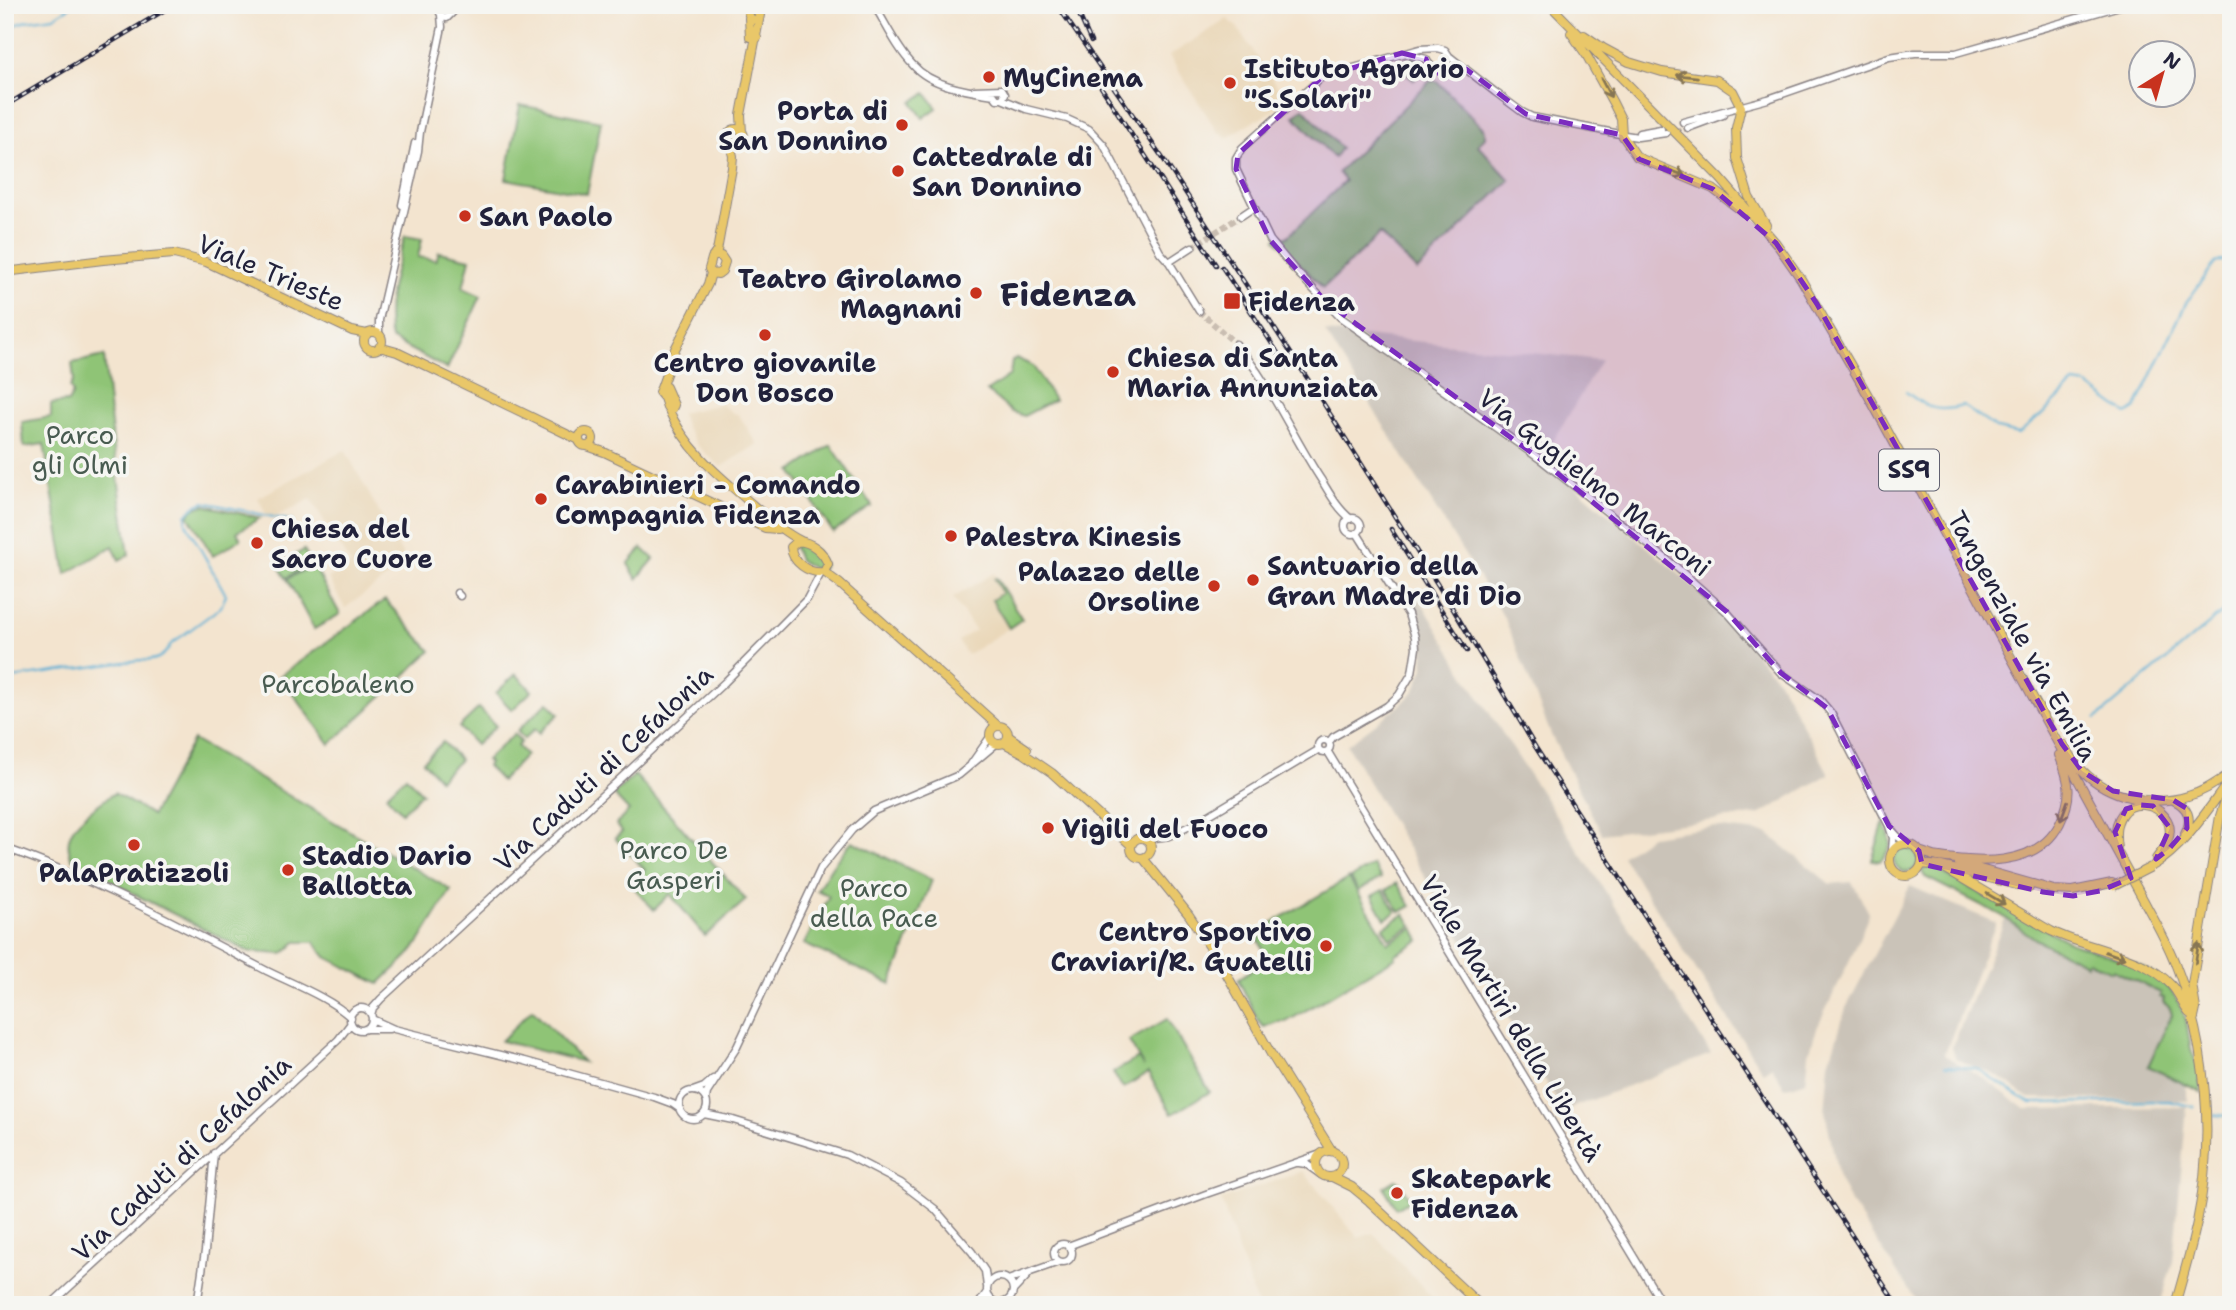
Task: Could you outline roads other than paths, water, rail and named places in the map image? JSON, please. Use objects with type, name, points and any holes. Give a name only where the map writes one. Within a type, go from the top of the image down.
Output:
[{"type":"main road","points":[[1552,8],[1603,48],[1629,62],[1662,72],[1717,80],[1726,85],[1741,107],[1736,128],[1737,158],[1749,197],[1776,243]]},
{"type":"main road","points":[[1552,8],[1587,55],[1621,119],[1624,135],[1639,159],[1713,189],[1737,206],[1776,243]]},
{"type":"main road","name":"Tangenziale via Emilia","points":[[1552,8],[1720,178],[1776,243],[1817,304],[2175,961],[2194,1021],[2204,1091],[2204,1164],[2197,1222],[2175,1305]]},
{"type":"main road","points":[[713,276],[709,269],[718,254],[733,156],[744,139],[740,115],[758,10],[748,11],[753,38]]},
{"type":"main road","points":[[733,156],[727,136],[740,115]]},
{"type":"main road","points":[[730,131],[737,129],[742,132]]},
{"type":"main road","points":[[729,142],[740,144]]},
{"type":"main road","name":"Viale Trieste","points":[[5,272],[174,254],[206,262],[352,331],[373,338],[559,430],[581,436],[588,432],[592,443],[587,446],[765,528],[777,529]]},
{"type":"main road","points":[[718,254],[725,262],[722,271],[713,276],[675,349],[667,369],[665,388],[677,426],[698,456],[797,542]]},
{"type":"main road","points":[[771,521],[777,529],[797,542],[816,548],[824,556],[824,569]]},
{"type":"main road","points":[[797,542],[790,551],[794,558],[808,570],[824,569],[998,726],[1006,729],[997,739]]},
{"type":"main road","points":[[968,699],[988,723],[997,739],[1023,752],[1052,773],[1113,828],[1143,847],[1155,872],[1189,915],[1221,964],[1318,1131],[1332,1151],[1342,1159],[1341,1171],[1352,1187],[1479,1305]]},
{"type":"main road","points":[[2035,702],[2082,771],[2113,791],[2138,799],[2173,800],[2231,778]]},
{"type":"main road","points":[[1933,856],[1987,861],[2009,858],[2030,853],[2057,828],[2068,804],[2067,774],[2035,702]]},
{"type":"main road","points":[[997,739],[993,727],[998,726]]},
{"type":"main road","points":[[2152,863],[2169,849],[2231,778]]},
{"type":"main road","points":[[1922,864],[1941,866],[2043,892],[2073,896],[2113,884],[2152,863],[2180,843],[2231,778]]},
{"type":"main road","points":[[2194,1021],[2196,1009],[2192,984],[2220,816],[2231,778]]},
{"type":"main road","points":[[2173,800],[2182,804],[2188,812],[2188,828],[2180,843]]},
{"type":"main road","points":[[2119,856],[2115,832],[2117,819],[2126,809],[2140,805],[2153,806],[2164,815],[2170,828],[2168,841],[2152,863]]},
{"type":"main road","points":[[1919,851],[1922,864],[1920,869],[1911,875],[1898,874],[1893,869],[1890,863],[1892,850],[1909,844],[1933,856],[2054,890],[2073,891],[2113,884]]},
{"type":"main road","points":[[1941,866],[2051,931],[2152,969],[2171,985],[2194,1021]]},
{"type":"main road","points":[[1318,1131],[1319,1154],[1315,1163],[1320,1174],[1352,1187]]},
{"type":"main road","points":[[1319,1154],[1332,1151]]},
{"type":"main road","points":[[1332,1177],[1341,1171]]},
{"type":"street","points":[[373,338],[418,151],[442,27],[440,9],[443,5]]},
{"type":"street","points":[[442,27],[453,12],[449,5]]},
{"type":"street","points":[[874,5],[912,65],[930,79],[970,91],[995,92],[997,99],[1003,96],[1026,109],[1067,119],[1089,129],[1098,138],[1160,252],[1199,311]]},
{"type":"street","points":[[1686,125],[1889,57],[1914,52],[1956,53],[2123,5]]},
{"type":"street","points":[[441,15],[449,18]]},
{"type":"street","points":[[1426,59],[1434,48],[1446,50],[1466,69],[1526,114],[1624,135],[1663,131]]},
{"type":"street","name":"Via Guglielmo Marconi","points":[[1434,48],[1402,53],[1322,77],[1242,148],[1236,158],[1236,169],[1275,248],[1340,317],[1540,458],[1727,611],[1782,673],[1820,700],[1830,713],[1889,826],[1893,838],[1892,850]]},
{"type":"street","points":[[1402,53],[1426,59],[1434,69],[1466,69]]},
{"type":"street","points":[[1444,69],[1450,56]]},
{"type":"street","points":[[1241,216],[1253,208]]},
{"type":"street","points":[[1168,261],[1192,247]]},
{"type":"street","points":[[1236,344],[1341,510],[1351,519],[1360,522],[1361,527],[1357,533],[1351,534],[1346,529],[1346,524],[1351,519]]},
{"type":"street","points":[[1329,742],[1387,706],[1399,695],[1412,673],[1416,648],[1409,614],[1357,533]]},
{"type":"street","name":"Via Caduti di Cefalonia","points":[[338,1040],[370,1025],[373,1008],[381,999],[725,682],[793,615],[807,599],[824,569]]},
{"type":"street","points":[[808,570],[812,577],[812,587]]},
{"type":"street","points":[[5,848],[60,868],[107,890],[332,1005],[361,1029],[394,1029],[525,1061],[654,1097],[673,1104],[689,1119],[698,1119],[704,1114],[707,1093],[737,1048],[813,882],[835,848],[874,811],[958,775],[997,739]]},
{"type":"street","points":[[1318,750],[1317,744],[1321,740],[1329,742]]},
{"type":"street","points":[[1318,750],[1322,753],[1328,751],[1329,742]]},
{"type":"street","points":[[1143,847],[1194,824],[1318,750]]},
{"type":"street","name":"Viale Martiri della Libertà","points":[[1328,751],[1663,1305]]},
{"type":"street","name":"Via Guglielmo Marconi","points":[[1889,826],[1898,837],[1909,844]]},
{"type":"street","name":"Via Caduti di Cefalonia","points":[[50,1305],[338,1040],[360,1009],[381,999]]},
{"type":"street","points":[[332,1005],[360,1009],[394,1029]]},
{"type":"street","points":[[654,1097],[678,1098],[706,1085],[720,1073]]},
{"type":"street","points":[[693,1091],[701,1093],[716,1111],[733,1120]]},
{"type":"street","points":[[680,1109],[682,1096]]},
{"type":"street","points":[[704,1114],[733,1120],[846,1155],[887,1174],[935,1209],[980,1262],[998,1277],[1008,1280],[1059,1261],[1069,1260],[1070,1249]]},
{"type":"street","points":[[197,1305],[214,1153]]},
{"type":"street","points":[[1070,1249],[1082,1241],[1319,1154]]},
{"type":"street","points":[[1291,1164],[1306,1164],[1320,1174]]},
{"type":"street","points":[[980,1262],[985,1271],[990,1303],[999,1304],[1007,1302],[1013,1296],[1014,1290],[1054,1254],[1058,1245],[1070,1249]]},
{"type":"street","points":[[1054,1254],[1059,1261]]},
{"type":"street","points":[[978,1305],[991,1281],[998,1277]]},
{"type":"street","points":[[1008,1280],[1014,1290]]},
{"type":"waterway","points":[[5,29],[26,21],[54,17],[73,5]]},
{"type":"waterway","points":[[1906,392],[1932,408],[1963,406],[1997,429],[2018,434],[2074,383],[2087,385],[2127,414],[2136,408],[2186,303],[2215,263],[2231,258]]},
{"type":"waterway","points":[[5,679],[154,659],[221,607],[226,595],[186,523],[186,515],[193,507],[204,502],[292,521]]},
{"type":"waterway","points":[[2096,719],[2231,605]]},
{"type":"waterway","points":[[1945,1066],[1976,1068],[2030,1103],[2169,1101],[2195,1107]]},
{"type":"waterway","points":[[2214,1115],[2231,1116]]},
{"type":"waterway","points":[[2219,1305],[2231,1297]]},
{"type":"tunnel","points":[[1666,133],[1688,128]]},
{"type":"tunnel","points":[[1192,247],[1241,216]]},
{"type":"tunnel","points":[[1199,311],[1236,344]]},
{"type":"railway","points":[[5,106],[173,5]]},
{"type":"railway","points":[[1057,5],[1164,160],[1315,390],[1453,609],[1536,748],[1897,1305]]},
{"type":"railway","points":[[1075,5],[1091,42]]},
{"type":"railway","points":[[1101,87],[1216,265]]},
{"type":"railway","points":[[1222,267],[1287,367]]},
{"type":"railway","points":[[1391,529],[1467,651]]},
{"type":"place","name":"MyCinema","points":[[989,77]]},
{"type":"place","name":"Istituto Agrario \"S.Solari\"","points":[[1230,83]]},
{"type":"place","name":"Porta di San Donnino","points":[[902,125]]},
{"type":"place","name":"Cattedrale di San Donnino","points":[[898,171]]},
{"type":"place","name":"San Paolo","points":[[465,216]]},
{"type":"place","name":"Teatro Girolamo Magnani","points":[[976,293]]},
{"type":"place","name":"Fidenza","points":[[1232,301]]},
{"type":"place","name":"Centro giovanile Don Bosco","points":[[765,335]]},
{"type":"place","name":"Chiesa di Santa Maria Annunziata","points":[[1113,372]]},
{"type":"place","name":"Carabinieri - Comando Compagnia Fidenza","points":[[541,499]]},
{"type":"place","name":"Palestra Kinesis","points":[[951,536]]},
{"type":"place","name":"Chiesa del Sacro Cuore","points":[[257,543]]},
{"type":"place","name":"Santuario della Gran Madre di Dio","points":[[1253,580]]},
{"type":"place","name":"Palazzo delle Orsoline","points":[[1214,586]]},
{"type":"place","name":"Vigili del Fuoco","points":[[1048,828]]},
{"type":"place","name":"PalaPratizzoli","points":[[134,845]]},
{"type":"place","name":"Stadio Dario Ballotta","points":[[288,870]]},
{"type":"place","name":"Centro Sportivo Craviari/R. Guatelli","points":[[1326,946]]},
{"type":"place","name":"Skatepark Fidenza","points":[[1397,1193]]},
{"type":"district","name":"Fidenza","points":[[1068,294]]},
{"type":"park label","name":"Parco gli Olmi","points":[[80,449]]},
{"type":"park label","name":"Parcobaleno","points":[[338,683]]},
{"type":"park label","name":"Parco De Gasperi","points":[[674,864]]},
{"type":"park label","name":"Parco della Pace","points":[[874,902]]}]
